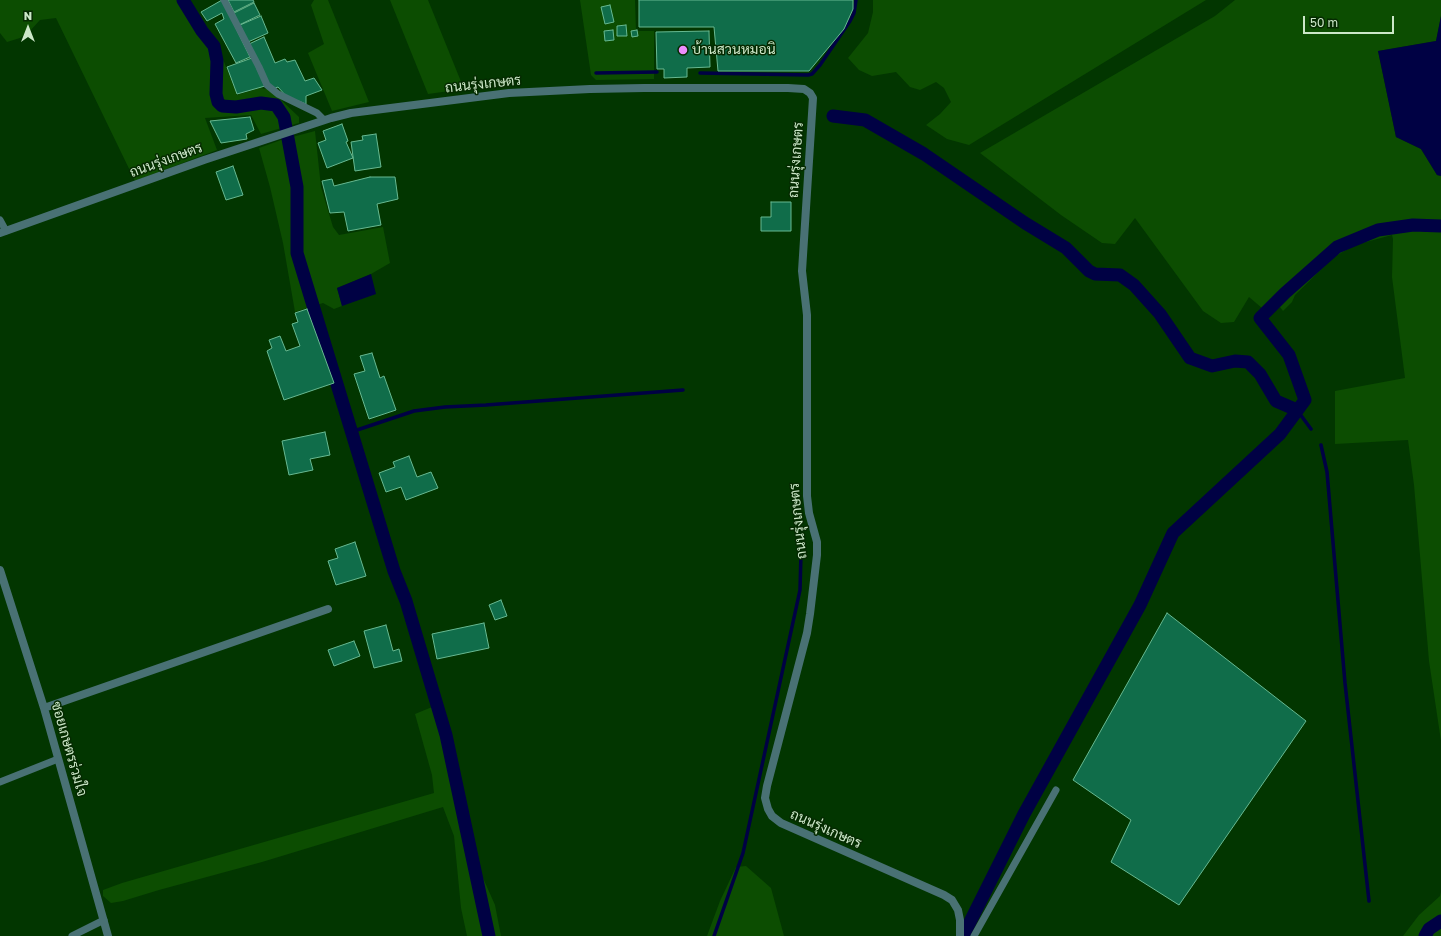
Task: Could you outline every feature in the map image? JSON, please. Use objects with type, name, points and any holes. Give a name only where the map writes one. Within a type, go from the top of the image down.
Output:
[{"type":"street","name":"ถนนรุ่งเกษตร","points":[[3,232],[204,160],[324,120],[351,113],[509,93],[545,91],[644,88],[788,88],[804,89],[810,93],[813,98],[802,271],[807,315],[807,496],[817,554],[807,633],[765,798],[770,813],[781,823],[944,895],[952,900],[958,910],[960,920],[960,936]]},
{"type":"street","name":"ซอยเกษตรร่วมใจ","points":[[0,570],[44,708],[108,936]]},
{"type":"street","points":[[44,708],[328,608]]},
{"type":"lane","points":[[224,0],[259,66],[266,85],[278,94],[317,113],[324,120]]},
{"type":"lane","points":[[0,220],[3,232]]},
{"type":"lane","points":[[0,782],[58,759]]},
{"type":"lane","points":[[974,936],[1056,790]]},
{"type":"lane","points":[[72,936],[104,920]]},
{"type":"green space","points":[[0,0],[190,0],[221,54],[237,95],[260,88],[267,89],[278,97],[299,117],[299,123],[261,134],[251,115],[205,118],[217,150],[135,181],[56,18],[40,20],[29,32],[20,38],[7,42],[0,33]]},
{"type":"green space","points":[[314,0],[328,0],[369,102],[332,111],[308,53],[324,44],[311,5]]},
{"type":"green space","points":[[390,0],[428,0],[464,89],[428,94]]},
{"type":"green space","points":[[580,0],[635,0],[636,31],[654,31],[654,79],[596,80],[591,75]]},
{"type":"green space","points":[[873,0],[1206,0],[969,145],[947,139],[926,125],[940,114],[951,102],[944,88],[936,82],[920,90],[910,87],[896,72],[872,76],[859,70],[848,58],[868,33],[873,12]]},
{"type":"green space","points":[[1235,0],[1441,0],[1441,16],[1436,41],[1378,51],[1396,137],[1421,149],[1437,175],[1441,176],[1441,741],[1429,661],[1414,485],[1408,440],[1335,444],[1335,391],[1405,378],[1392,277],[1392,235],[1355,245],[1334,257],[1295,295],[1292,302],[1283,311],[1280,307],[1269,314],[1249,297],[1234,322],[1221,323],[1203,311],[1135,218],[1115,244],[1102,243],[1061,215],[980,153],[1215,16]]},
{"type":"green space","points":[[315,131],[321,187],[333,227],[339,235],[383,227],[390,263],[371,274],[337,288],[342,306],[334,309],[323,303],[295,312],[283,243],[259,148],[281,140]]},
{"type":"green space","points":[[432,707],[475,860],[495,905],[501,936],[467,936],[461,908],[454,836],[443,807],[262,862],[123,901],[111,903],[103,896],[103,890],[122,883],[434,793],[432,775],[415,714]]},
{"type":"green space","points":[[746,866],[771,888],[784,936],[707,936],[720,901],[736,867]]},
{"type":"green space","points":[[1441,892],[1441,936],[1403,936],[1419,915],[1440,896]]},
{"type":"shaded area","points":[[1441,16],[1441,176],[1437,175],[1421,149],[1396,137],[1378,51],[1436,41]]},
{"type":"shaded area","points":[[371,274],[376,294],[342,306],[337,288]]},
{"type":"building","points":[[222,0],[250,57],[236,63],[215,24],[224,19],[222,13],[207,21],[201,12]]},
{"type":"building","points":[[228,0],[253,0],[254,2],[234,12]]},
{"type":"building","points":[[639,0],[853,0],[853,9],[844,29],[809,71],[718,71],[714,27],[639,27]]},
{"type":"building","points":[[254,3],[260,15],[239,25],[234,13]]},
{"type":"building","points":[[610,5],[614,22],[605,24],[601,7]]},
{"type":"building","points":[[261,16],[268,33],[248,42],[240,25]]},
{"type":"building","points":[[626,25],[627,36],[617,36],[617,26]]},
{"type":"building","points":[[613,30],[614,40],[605,41],[604,31]]},
{"type":"building","points":[[637,30],[638,36],[632,37],[631,31]]},
{"type":"building","name":"บ้านสวนหมอนิ","points":[[709,31],[710,67],[687,68],[687,77],[664,78],[664,69],[657,69],[656,32]]},
{"type":"building","points":[[264,37],[275,63],[285,59],[287,62],[295,60],[305,81],[314,78],[322,90],[306,96],[306,104],[286,96],[278,87],[273,89],[268,84],[249,44]]},
{"type":"building","points":[[252,58],[265,86],[237,94],[227,67]]},
{"type":"building","points":[[250,117],[254,130],[246,134],[247,139],[221,143],[210,121]]},
{"type":"building","points":[[342,124],[348,141],[346,142],[353,158],[327,168],[318,143],[326,140],[323,131]]},
{"type":"building","points":[[376,134],[381,167],[355,171],[351,142],[363,140],[362,136]]},
{"type":"building","points":[[233,166],[243,195],[226,200],[216,172]]},
{"type":"building","points":[[370,177],[395,177],[398,199],[377,204],[381,225],[348,231],[344,212],[330,213],[322,181],[332,179],[334,186]]},
{"type":"building","points":[[771,202],[791,202],[791,231],[761,231],[761,217],[771,217]]},
{"type":"building","points":[[307,309],[334,383],[284,400],[267,351],[272,348],[269,340],[280,336],[286,351],[300,346],[292,324],[298,322],[295,313]]},
{"type":"building","points":[[372,353],[380,378],[384,376],[396,410],[369,419],[354,374],[365,371],[360,356]]},
{"type":"building","points":[[325,432],[330,455],[310,459],[313,470],[289,475],[282,441]]},
{"type":"building","points":[[409,456],[417,477],[431,472],[438,488],[406,500],[401,487],[386,492],[379,473],[395,467],[393,462]]},
{"type":"building","points":[[355,542],[366,576],[336,585],[328,561],[338,558],[335,549]]},
{"type":"building","points":[[501,600],[507,616],[495,620],[489,605]]},
{"type":"building","points":[[1167,613],[1306,721],[1179,905],[1111,862],[1131,820],[1073,780]]},
{"type":"building","points":[[484,623],[489,648],[437,659],[432,634]]},
{"type":"building","points":[[386,625],[393,651],[399,649],[402,661],[374,668],[364,631]]},
{"type":"building","points":[[354,641],[360,656],[334,666],[328,650]]},
{"type":"waterway","points":[[183,0],[202,31],[214,46],[217,61],[216,94],[218,102],[222,106],[236,107],[261,103],[276,105],[284,117],[297,187],[297,253],[394,571],[406,601],[446,735],[489,936]]},
{"type":"waterway","points":[[700,73],[812,74],[820,65],[850,21],[854,13],[856,0]]},
{"type":"waterway","points":[[596,73],[657,72]]},
{"type":"waterway","points":[[833,116],[865,120],[924,154],[1025,223],[1066,248],[1089,271],[1095,274],[1120,275],[1134,285],[1160,314],[1190,358],[1212,366],[1235,361],[1248,362],[1260,374],[1276,401],[1297,410]]},
{"type":"waterway","points":[[963,936],[1024,814],[1140,605],[1173,533],[1280,434],[1305,400],[1289,355],[1260,318],[1285,293],[1337,247],[1378,230],[1413,225],[1441,226]]},
{"type":"waterway","points":[[351,432],[414,411],[445,407],[683,390]]},
{"type":"waterway","points":[[1297,410],[1311,429]]},
{"type":"waterway","points":[[1321,445],[1327,472],[1345,683],[1369,901]]},
{"type":"waterway","points":[[714,936],[743,853],[800,590],[801,554]]},
{"type":"waterway","points":[[1425,936],[1429,929],[1441,921]]},
{"type":"place","name":"บ้านสวนหมอนิ","points":[[683,50]]}]
